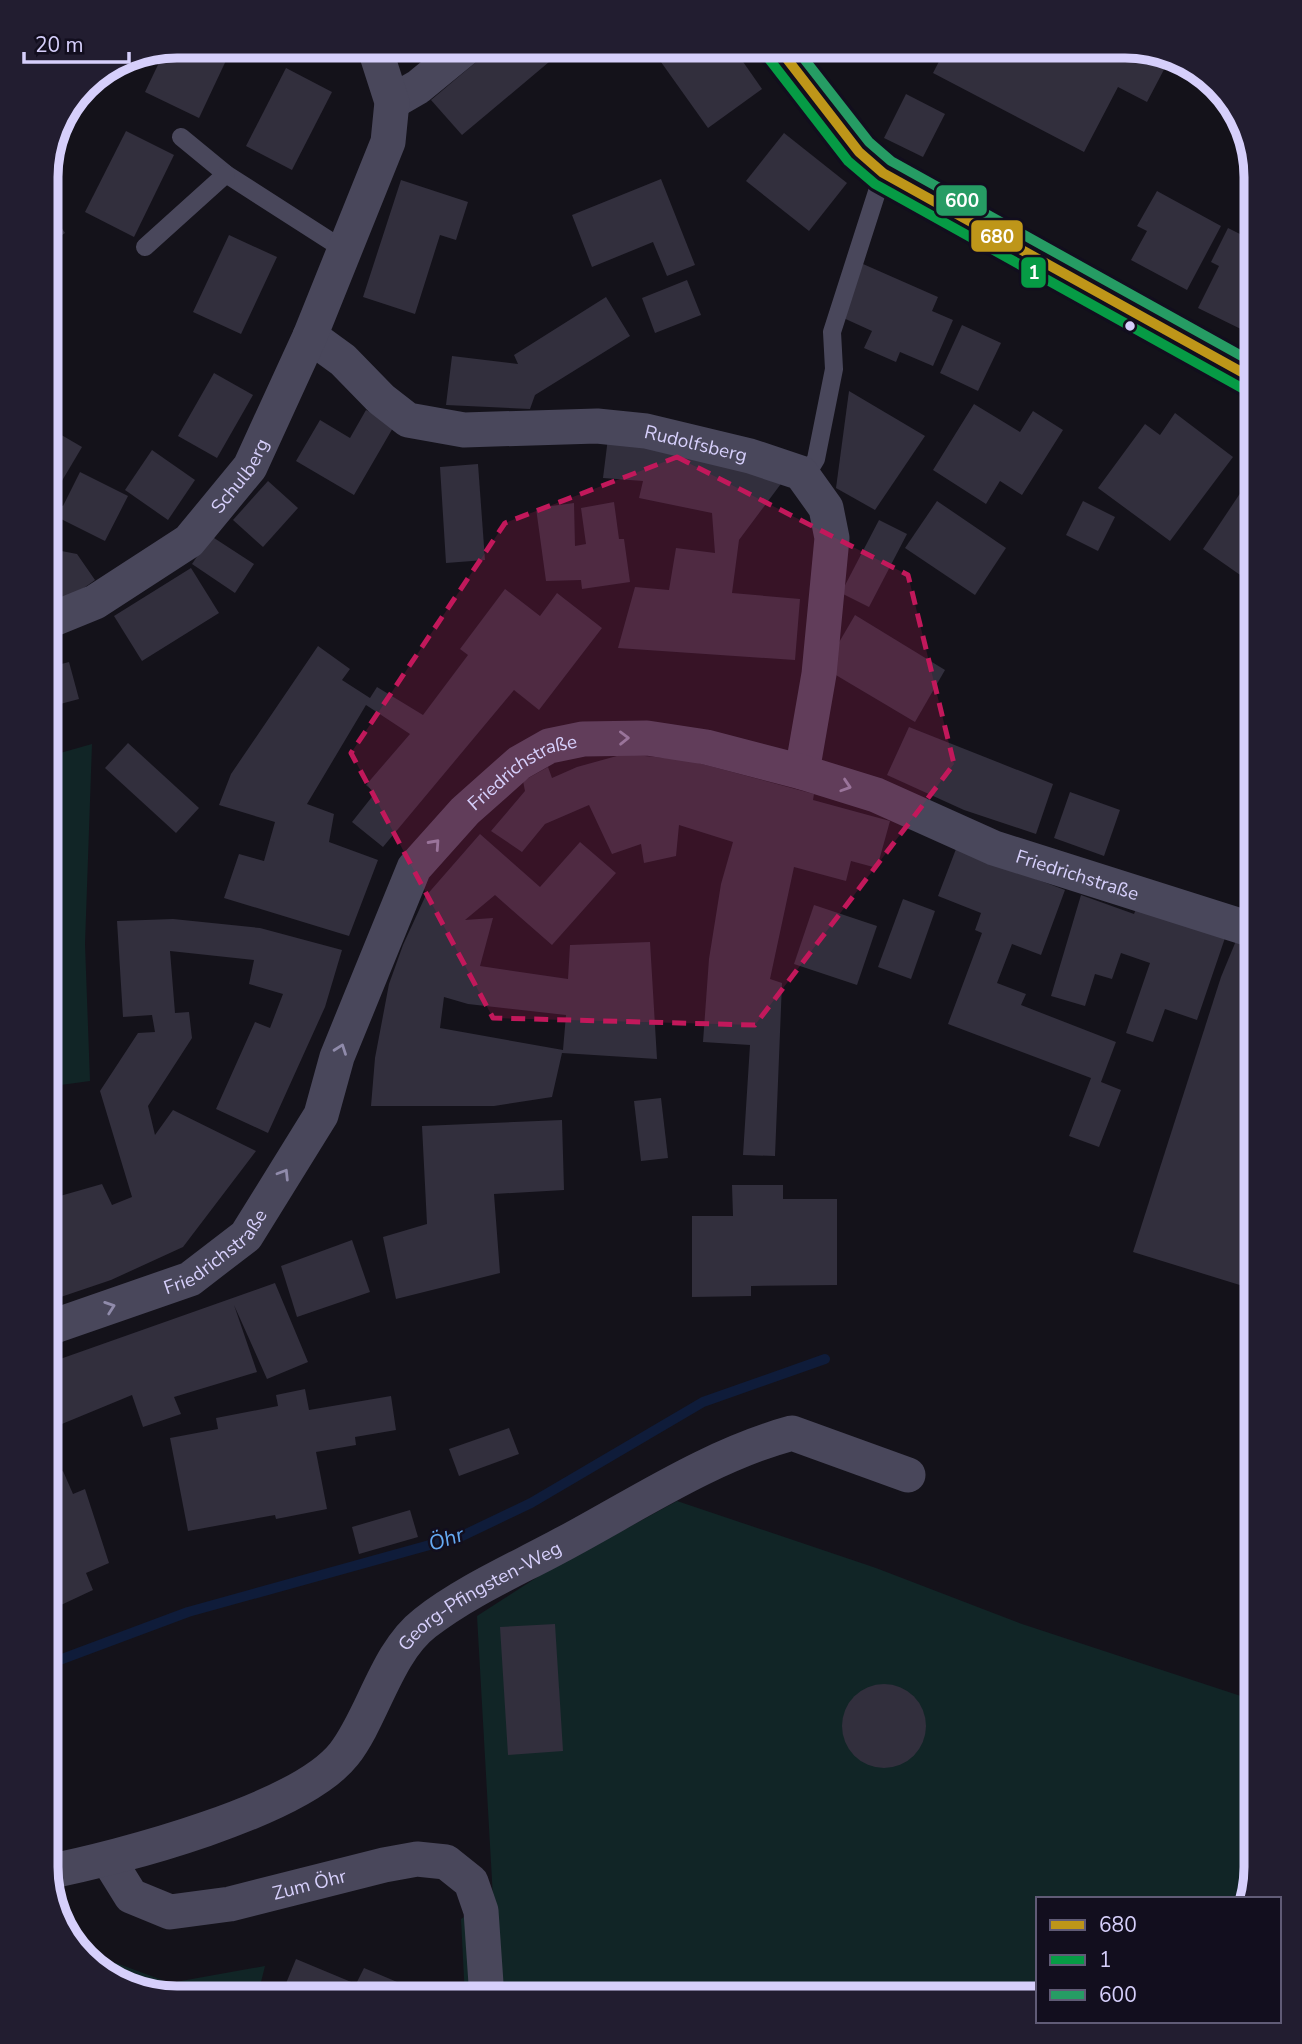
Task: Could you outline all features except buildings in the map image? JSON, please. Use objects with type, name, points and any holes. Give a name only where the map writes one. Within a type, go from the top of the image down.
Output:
[{"type":"street","points":[[378,58],[392,102],[418,87],[453,58]]},
{"type":"street","points":[[786,58],[859,152],[883,173],[1244,373]]},
{"type":"street","name":"Schulberg","points":[[58,617],[95,602],[189,541],[250,467],[346,251],[388,142],[392,102]]},
{"type":"street","name":"Rudolfsberg","points":[[310,336],[343,360],[381,399],[408,420],[464,430],[597,426],[646,430],[750,456],[802,473],[805,477]]},
{"type":"street","points":[[802,772],[819,674],[832,538],[826,508],[805,477]]},
{"type":"street","name":"Friedrichstraße","points":[[58,1325],[190,1279],[246,1236],[321,1115],[337,1057],[414,868],[465,811],[519,763],[549,746],[583,738],[647,738],[706,747],[802,772],[876,795],[994,848],[1244,927]]},
{"type":"street","name":"Georg-Pfingsten-Weg","points":[[108,1858],[262,1809],[311,1781],[344,1755],[389,1673],[422,1625],[471,1593],[723,1459],[792,1433],[908,1475]]},
{"type":"street","points":[[58,1869],[108,1858]]},
{"type":"street","name":"Zum Öhr","points":[[108,1858],[131,1896],[170,1912],[230,1904],[417,1859],[446,1862],[471,1882],[481,1911],[486,1986]]},
{"type":"lane","points":[[181,137],[226,174],[346,251]]},
{"type":"lane","points":[[805,477],[816,459],[834,369],[832,332],[883,173]]},
{"type":"lane","points":[[145,247],[226,174]]},
{"type":"highlighted area","points":[[677,457],[908,575],[954,764],[755,1025],[493,1018],[351,753],[505,523]]},
{"type":"green space","points":[[92,744],[85,944],[90,1081],[58,1085],[58,754]]},
{"type":"green space","points":[[677,1501],[876,1568],[1022,1624],[1244,1697],[1244,1868],[1240,1897],[1036,1897],[1036,1986],[464,1986],[461,1919],[493,1898],[477,1616],[539,1576]]},
{"type":"green space","points":[[104,1961],[116,1963],[170,1983],[265,1966],[260,1986],[169,1986],[138,1980]]},
{"type":"waterway","name":"Öhr","points":[[58,1661],[188,1612],[462,1536],[531,1503],[703,1402],[825,1359]]},
{"type":"transit line","name":"1","points":[[768,58],[848,161],[875,184],[1244,389]]},
{"type":"transit line","name":"680","points":[[786,58],[859,152],[883,173],[1244,373]]},
{"type":"transit line","name":"600","points":[[803,58],[869,142],[891,161],[1244,357]]}]
